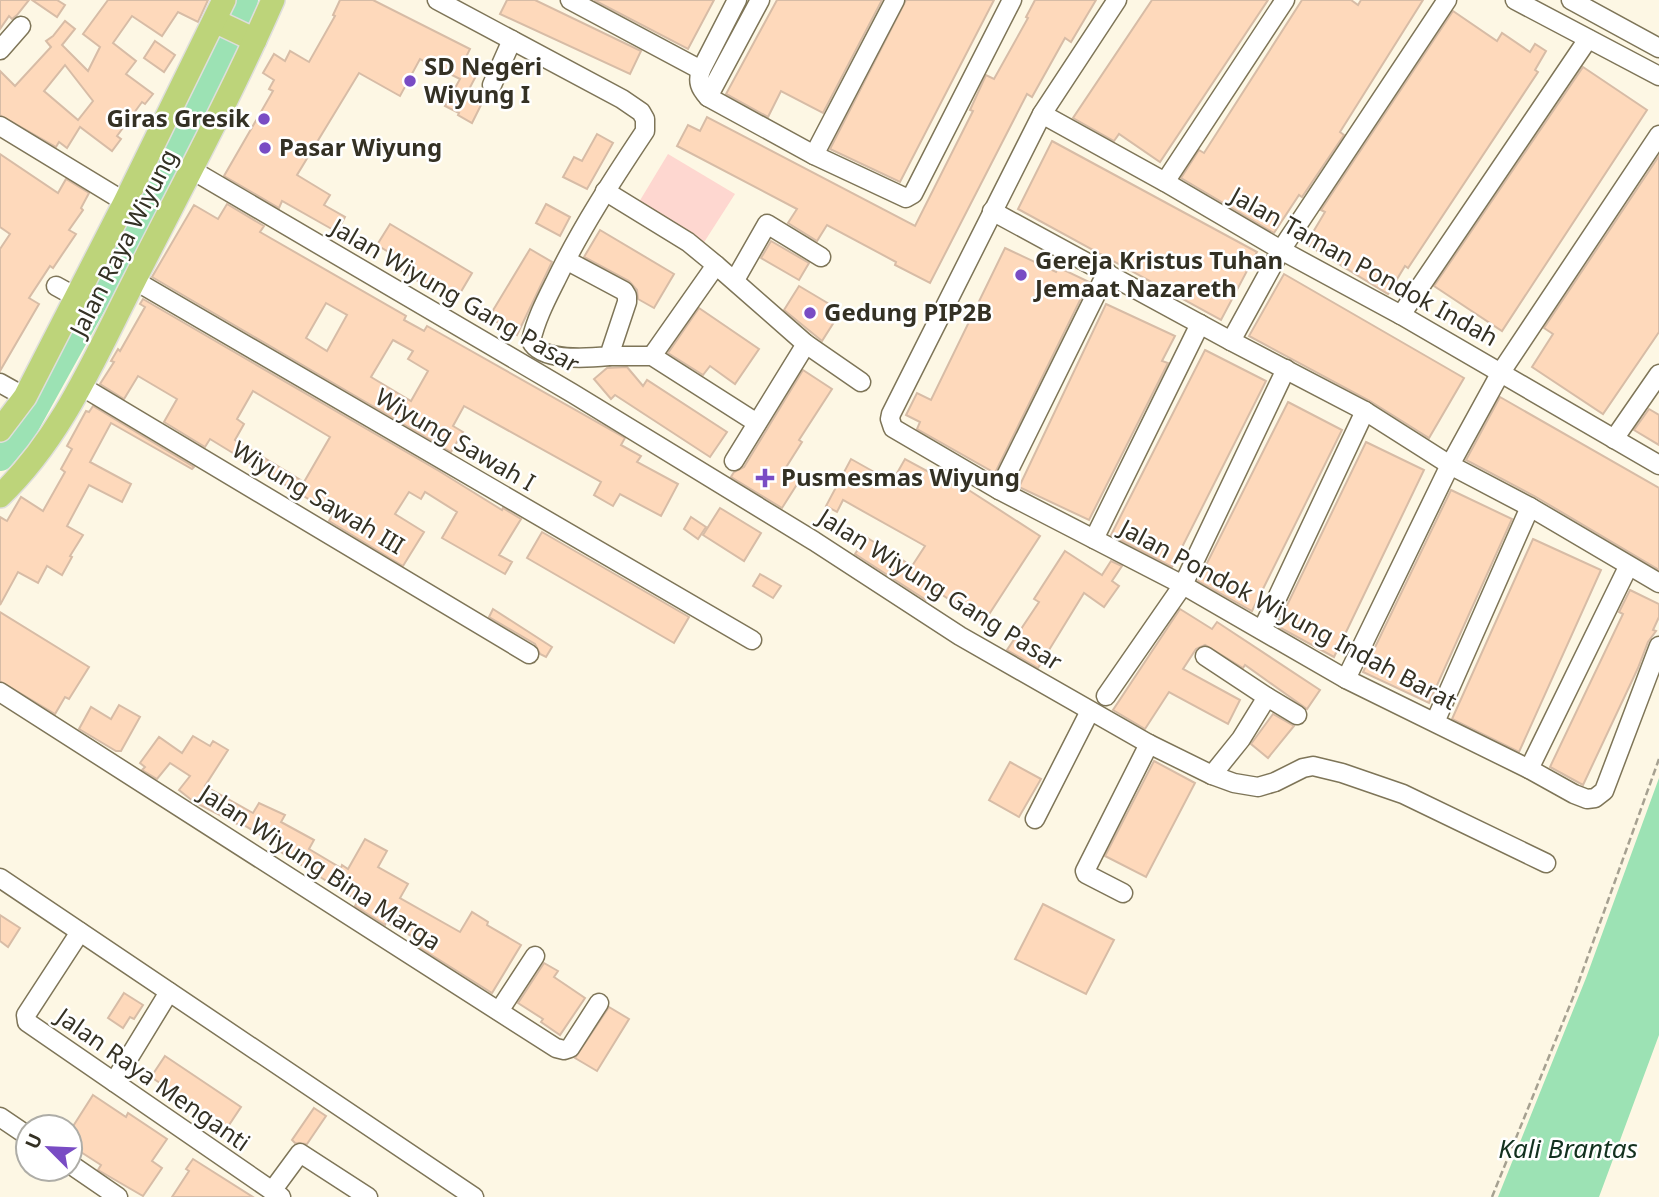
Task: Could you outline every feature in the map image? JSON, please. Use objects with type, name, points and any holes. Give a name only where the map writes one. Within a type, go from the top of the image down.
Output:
[{"type":"main road","name":"Jalan Raya Wiyung","points":[[0,496],[43,450],[81,386],[192,170],[236,31],[224,0]]},
{"type":"main road","name":"Jalan Raya Wiyung","points":[[0,430],[25,397],[66,291],[236,31],[273,0]]},
{"type":"street","points":[[437,0],[612,93],[641,112],[645,119],[645,131],[605,191],[566,260],[534,326],[531,341],[539,351],[582,358],[652,356],[757,423]]},
{"type":"street","points":[[570,0],[591,5],[701,70]]},
{"type":"street","points":[[737,0],[701,70],[699,83],[708,97],[814,155],[903,197],[911,196],[1012,0]]},
{"type":"street","points":[[708,97],[760,0]]},
{"type":"street","points":[[814,155],[895,0]]},
{"type":"street","points":[[1116,0],[1042,114],[992,211],[1365,411],[1450,466],[1530,508],[1659,583]]},
{"type":"street","points":[[1165,182],[1284,0]]},
{"type":"street","points":[[1231,341],[1280,250],[1447,0]]},
{"type":"street","points":[[1515,0],[1659,76]]},
{"type":"street","points":[[1571,0],[1659,48]]},
{"type":"street","points":[[0,50],[21,26]]},
{"type":"street","points":[[1401,315],[1588,39]]},
{"type":"street","points":[[492,85],[512,40]]},
{"type":"street","name":"Jalan Taman Pondok Indah","points":[[1042,114],[1280,250],[1401,315],[1659,465]]},
{"type":"street","points":[[0,126],[125,202]]},
{"type":"street","points":[[1346,679],[1450,466],[1501,372],[1659,135]]},
{"type":"street","name":"Jalan Wiyung Gang Pasar","points":[[192,170],[572,393],[802,534],[960,636],[1149,744],[1212,775],[1234,783],[1258,787],[1313,766],[1342,773],[1403,793],[1546,863]]},
{"type":"street","points":[[605,191],[688,242],[806,344],[861,382]]},
{"type":"street","name":"Jalan Pondok Wiyung Indah Barat","points":[[992,211],[891,414],[891,423],[896,431],[999,490],[1183,585],[1346,679],[1587,799],[1600,796],[1607,785],[1659,646]]},
{"type":"street","points":[[735,280],[767,224],[821,257]]},
{"type":"street","points":[[566,260],[624,291],[627,296],[609,356]]},
{"type":"street","points":[[652,356],[716,265]]},
{"type":"street","points":[[999,490],[1107,272]]},
{"type":"street","name":"Wiyung Sawah I","points":[[134,280],[751,640]]},
{"type":"street","points":[[1094,540],[1200,324]]},
{"type":"street","points":[[734,461],[806,344]]},
{"type":"street","points":[[528,369],[539,351]]},
{"type":"street","points":[[1106,696],[1183,585],[1286,369]]},
{"type":"street","points":[[1614,439],[1659,374]]},
{"type":"street","points":[[0,383],[25,397]]},
{"type":"street","name":"Wiyung Sawah III","points":[[81,386],[528,654]]},
{"type":"street","points":[[1262,630],[1365,411]]},
{"type":"street","points":[[1435,722],[1530,508]]},
{"type":"street","points":[[1530,769],[1628,567]]},
{"type":"street","points":[[1205,656],[1297,715]]},
{"type":"street","name":"Jalan Wiyung Bina Marga","points":[[0,692],[556,1048],[570,1048],[599,1003]]},
{"type":"street","points":[[1212,775],[1241,738],[1267,697]]},
{"type":"street","points":[[1035,819],[1090,711]]},
{"type":"street","points":[[1123,893],[1085,871],[1149,744]]},
{"type":"street","points":[[0,878],[474,1197]]},
{"type":"street","name":"Jalan Raya Menganti","points":[[80,932],[26,1015],[26,1020],[276,1194]]},
{"type":"street","points":[[499,1011],[535,956]]},
{"type":"street","points":[[114,1082],[169,992]]},
{"type":"street","points":[[276,1194],[300,1153],[368,1197]]},
{"type":"street","points":[[84,1174],[118,1197]]},
{"type":"path","points":[[1492,1197],[1574,995],[1659,759]]},
{"type":"shaded area","points":[[668,154],[735,194],[701,247],[636,207]]},
{"type":"water","name":"Kali Brantas","points":[[1659,778],[1659,1035],[1599,1197],[1498,1197],[1586,978]]},
{"type":"building","points":[[0,0],[29,0],[12,19],[9,16],[0,29]]},
{"type":"building","points":[[32,0],[57,0],[65,5],[57,17]]},
{"type":"building","points":[[108,0],[208,0],[198,22],[178,12],[162,36],[132,16],[113,43],[136,61],[126,74],[153,94],[145,104],[142,102],[117,136],[121,139],[112,151],[80,127],[67,148],[59,142],[56,147],[0,115],[0,71],[15,86],[51,47],[46,41],[65,21],[75,29],[62,45],[88,71],[100,47],[83,34]],"holes":[[[65,65],[93,101],[78,120],[44,91]]]},
{"type":"building","points":[[340,0],[373,0],[470,49],[462,65],[477,74],[467,93],[483,101],[472,123],[458,115],[459,113],[445,106],[460,79],[420,59],[400,96],[359,73],[297,175],[330,195],[324,205],[345,217],[337,232],[282,201],[279,208],[224,176],[273,91],[269,89],[274,80],[263,73],[274,54],[285,61],[290,51],[309,62],[335,16],[333,15]]},
{"type":"building","points":[[507,0],[535,0],[641,51],[630,74],[500,14]]},
{"type":"building","points":[[594,0],[714,0],[688,49]]},
{"type":"building","points":[[777,0],[882,0],[823,113],[781,91],[768,117],[726,94]]},
{"type":"building","points":[[906,0],[994,0],[900,182],[830,149]]},
{"type":"building","points":[[1035,0],[1096,0],[1071,42],[1065,38],[1032,97],[1027,94],[930,283],[827,225],[817,241],[788,223],[797,209],[677,146],[688,125],[700,131],[707,117],[915,226],[973,111],[970,110],[986,75],[994,79]]},
{"type":"building","points":[[1152,0],[1268,0],[1160,162],[1119,134],[1114,141],[1073,118]]},
{"type":"building","points":[[1302,0],[1351,0],[1358,5],[1361,0],[1423,0],[1340,132],[1344,135],[1274,233],[1181,178],[1199,150],[1204,153]]},
{"type":"building","points":[[1453,11],[1497,41],[1502,33],[1530,52],[1535,44],[1546,51],[1535,70],[1538,72],[1388,294],[1306,244],[1325,212],[1321,210]]},
{"type":"building","points":[[155,41],[175,55],[164,72],[144,58]]},
{"type":"building","points":[[1583,67],[1647,110],[1502,331],[1434,286]]},
{"type":"building","points":[[597,134],[613,143],[587,189],[563,177],[574,157],[582,161]]},
{"type":"building","points":[[1052,141],[1257,252],[1221,320],[1018,209]]},
{"type":"building","points":[[0,154],[58,193],[66,179],[89,193],[81,208],[83,210],[69,230],[76,234],[29,298],[39,304],[0,371],[0,249],[10,234],[0,227]]},
{"type":"building","points":[[1659,156],[1659,332],[1603,414],[1532,367],[1553,334],[1544,328]]},
{"type":"building","points":[[227,204],[264,226],[260,232],[406,316],[404,320],[424,331],[427,326],[625,438],[621,445],[641,456],[637,462],[678,484],[661,516],[620,494],[613,506],[594,495],[601,482],[464,406],[453,426],[463,432],[451,452],[152,277],[194,205],[218,219]],"holes":[[[326,303],[347,315],[327,351],[306,338]],[[393,340],[413,351],[408,359],[428,371],[411,401],[371,377]]]},
{"type":"building","points":[[546,204],[570,217],[560,236],[536,223]]},
{"type":"building","points":[[390,224],[472,273],[459,295],[440,283],[434,291],[395,267],[400,259],[377,245]]},
{"type":"building","points":[[600,230],[674,274],[654,308],[638,299],[637,290],[629,281],[584,257]]},
{"type":"building","points":[[771,241],[809,263],[799,280],[761,258]]},
{"type":"building","points":[[1005,248],[1056,272],[1058,267],[1089,282],[995,473],[917,429],[920,422],[906,415],[917,393],[931,400]]},
{"type":"building","points":[[530,249],[552,262],[517,335],[489,317]]},
{"type":"building","points":[[1284,274],[1464,378],[1429,438],[1370,401],[1249,336]]},
{"type":"building","name":"Gedung PIP2B","points":[[799,286],[841,311],[822,341],[784,310]]},
{"type":"building","points":[[143,299],[521,519],[499,555],[512,562],[505,574],[442,538],[457,512],[425,492],[421,499],[409,492],[395,514],[424,532],[403,566],[329,521],[333,514],[210,439],[205,447],[164,422],[177,399],[138,376],[124,399],[100,384],[114,362],[111,361],[118,349],[120,351],[145,307],[140,304]],"holes":[[[253,391],[330,437],[304,482],[235,440],[244,424],[237,419]]]},
{"type":"building","points":[[1106,304],[1175,336],[1162,361],[1168,363],[1089,520],[1019,487]]},
{"type":"building","points":[[699,308],[759,349],[735,384],[710,366],[703,375],[668,353]]},
{"type":"building","points":[[1205,350],[1266,381],[1172,567],[1111,535]]},
{"type":"building","points":[[627,367],[643,386],[647,380],[727,432],[710,457],[615,395],[611,399],[594,379],[607,368]]},
{"type":"building","points":[[803,370],[832,389],[799,440],[802,442],[785,469],[801,478],[782,508],[731,477],[734,472],[744,467]]},
{"type":"building","points":[[1500,397],[1659,488],[1659,570],[1536,497],[1466,460]]},
{"type":"building","points":[[1288,402],[1342,430],[1252,611],[1198,581]]},
{"type":"building","points":[[93,406],[194,467],[192,469],[111,423],[90,462],[131,484],[122,502],[89,485],[67,526],[83,535],[62,575],[47,566],[38,583],[18,572],[0,605],[0,517],[7,521],[21,497],[43,511],[65,472],[61,469],[72,449],[67,446],[86,411],[89,412]]},
{"type":"building","points":[[1649,409],[1659,415],[1659,445],[1634,430]]},
{"type":"building","points":[[1366,442],[1424,470],[1334,657],[1277,626]]},
{"type":"building","points":[[851,459],[892,482],[905,459],[962,490],[964,487],[1040,536],[984,622],[933,589],[926,600],[855,554],[866,537],[912,566],[925,546],[843,500],[837,512],[826,506]]},
{"type":"building","points":[[1451,490],[1512,519],[1429,703],[1363,672]]},
{"type":"building","points":[[720,508],[761,533],[744,561],[703,535]]},
{"type":"building","points":[[691,517],[706,527],[698,539],[684,529]]},
{"type":"building","points":[[542,532],[689,617],[674,643],[527,558]]},
{"type":"building","points":[[1533,539],[1601,570],[1519,752],[1452,719]]},
{"type":"building","points":[[1065,551],[1102,575],[1111,561],[1122,566],[1112,581],[1119,586],[1104,607],[1084,593],[1038,668],[1007,650],[1039,602],[1034,599]]},
{"type":"building","points":[[760,574],[781,586],[773,598],[753,586]]},
{"type":"building","points":[[1630,590],[1659,604],[1659,617],[1653,630],[1656,631],[1648,642],[1583,785],[1550,767],[1623,614],[1619,612]]},
{"type":"building","points":[[493,609],[552,647],[546,657],[540,654],[535,644],[489,617]]},
{"type":"building","points":[[1180,609],[1212,629],[1217,622],[1320,690],[1307,709],[1245,665],[1243,668],[1205,645],[1196,649],[1183,669],[1240,700],[1228,724],[1169,692],[1145,729],[1113,710]]},
{"type":"building","points":[[0,612],[89,667],[69,699],[65,697],[55,714],[0,681]]},
{"type":"building","points":[[119,705],[140,717],[121,751],[116,751],[79,729],[91,707],[111,719]]},
{"type":"building","points":[[1273,714],[1294,726],[1268,758],[1251,744]]},
{"type":"building","points":[[193,736],[210,746],[213,741],[228,750],[205,786],[253,813],[259,803],[285,815],[281,822],[314,840],[309,849],[341,868],[342,865],[348,869],[365,839],[387,851],[378,867],[408,884],[400,898],[460,932],[472,912],[488,922],[487,925],[521,945],[492,993],[414,944],[417,939],[386,922],[385,925],[355,906],[358,901],[276,849],[278,845],[240,823],[239,825],[194,802],[179,790],[190,776],[170,763],[157,779],[142,770],[145,767],[140,763],[159,737],[182,753]]},
{"type":"building","points":[[1154,761],[1195,783],[1146,877],[1105,856]]},
{"type":"building","points":[[1010,762],[1041,779],[1019,817],[989,800]]},
{"type":"building","points":[[1043,904],[1114,940],[1086,994],[1015,959]]},
{"type":"building","points":[[0,915],[20,928],[8,947],[0,941]]},
{"type":"building","points":[[544,963],[558,971],[554,977],[585,998],[560,1035],[541,1022],[543,1019],[518,1003]]},
{"type":"building","points":[[124,993],[143,1005],[134,1019],[130,1017],[123,1028],[108,1018]]},
{"type":"building","points":[[609,1007],[629,1019],[597,1071],[575,1058]]},
{"type":"building","points":[[165,1056],[241,1107],[227,1128],[151,1077]]},
{"type":"building","points":[[93,1095],[126,1117],[128,1113],[167,1139],[152,1161],[162,1168],[143,1196],[98,1170],[101,1165],[84,1154],[84,1113],[82,1113]]},
{"type":"building","points":[[314,1108],[326,1116],[307,1144],[295,1143],[292,1140]]},
{"type":"building","points":[[193,1159],[253,1197],[172,1197],[189,1171],[186,1169]]},
{"type":"waterway","points":[[0,457],[22,431],[100,290],[210,80],[244,0]]},
{"type":"place","name":"SD Negeri Wiyung I","points":[[410,81]]},
{"type":"place","name":"Giras Gresik","points":[[264,119]]},
{"type":"place","name":"Pasar Wiyung","points":[[265,148]]},
{"type":"place","name":"Gereja Kristus Tuhan Jemaat Nazareth","points":[[1021,275]]},
{"type":"place","name":"Gedung PIP2B","points":[[810,313]]},
{"type":"place","name":"Pusmesmas Wiyung","points":[[765,478]]}]
